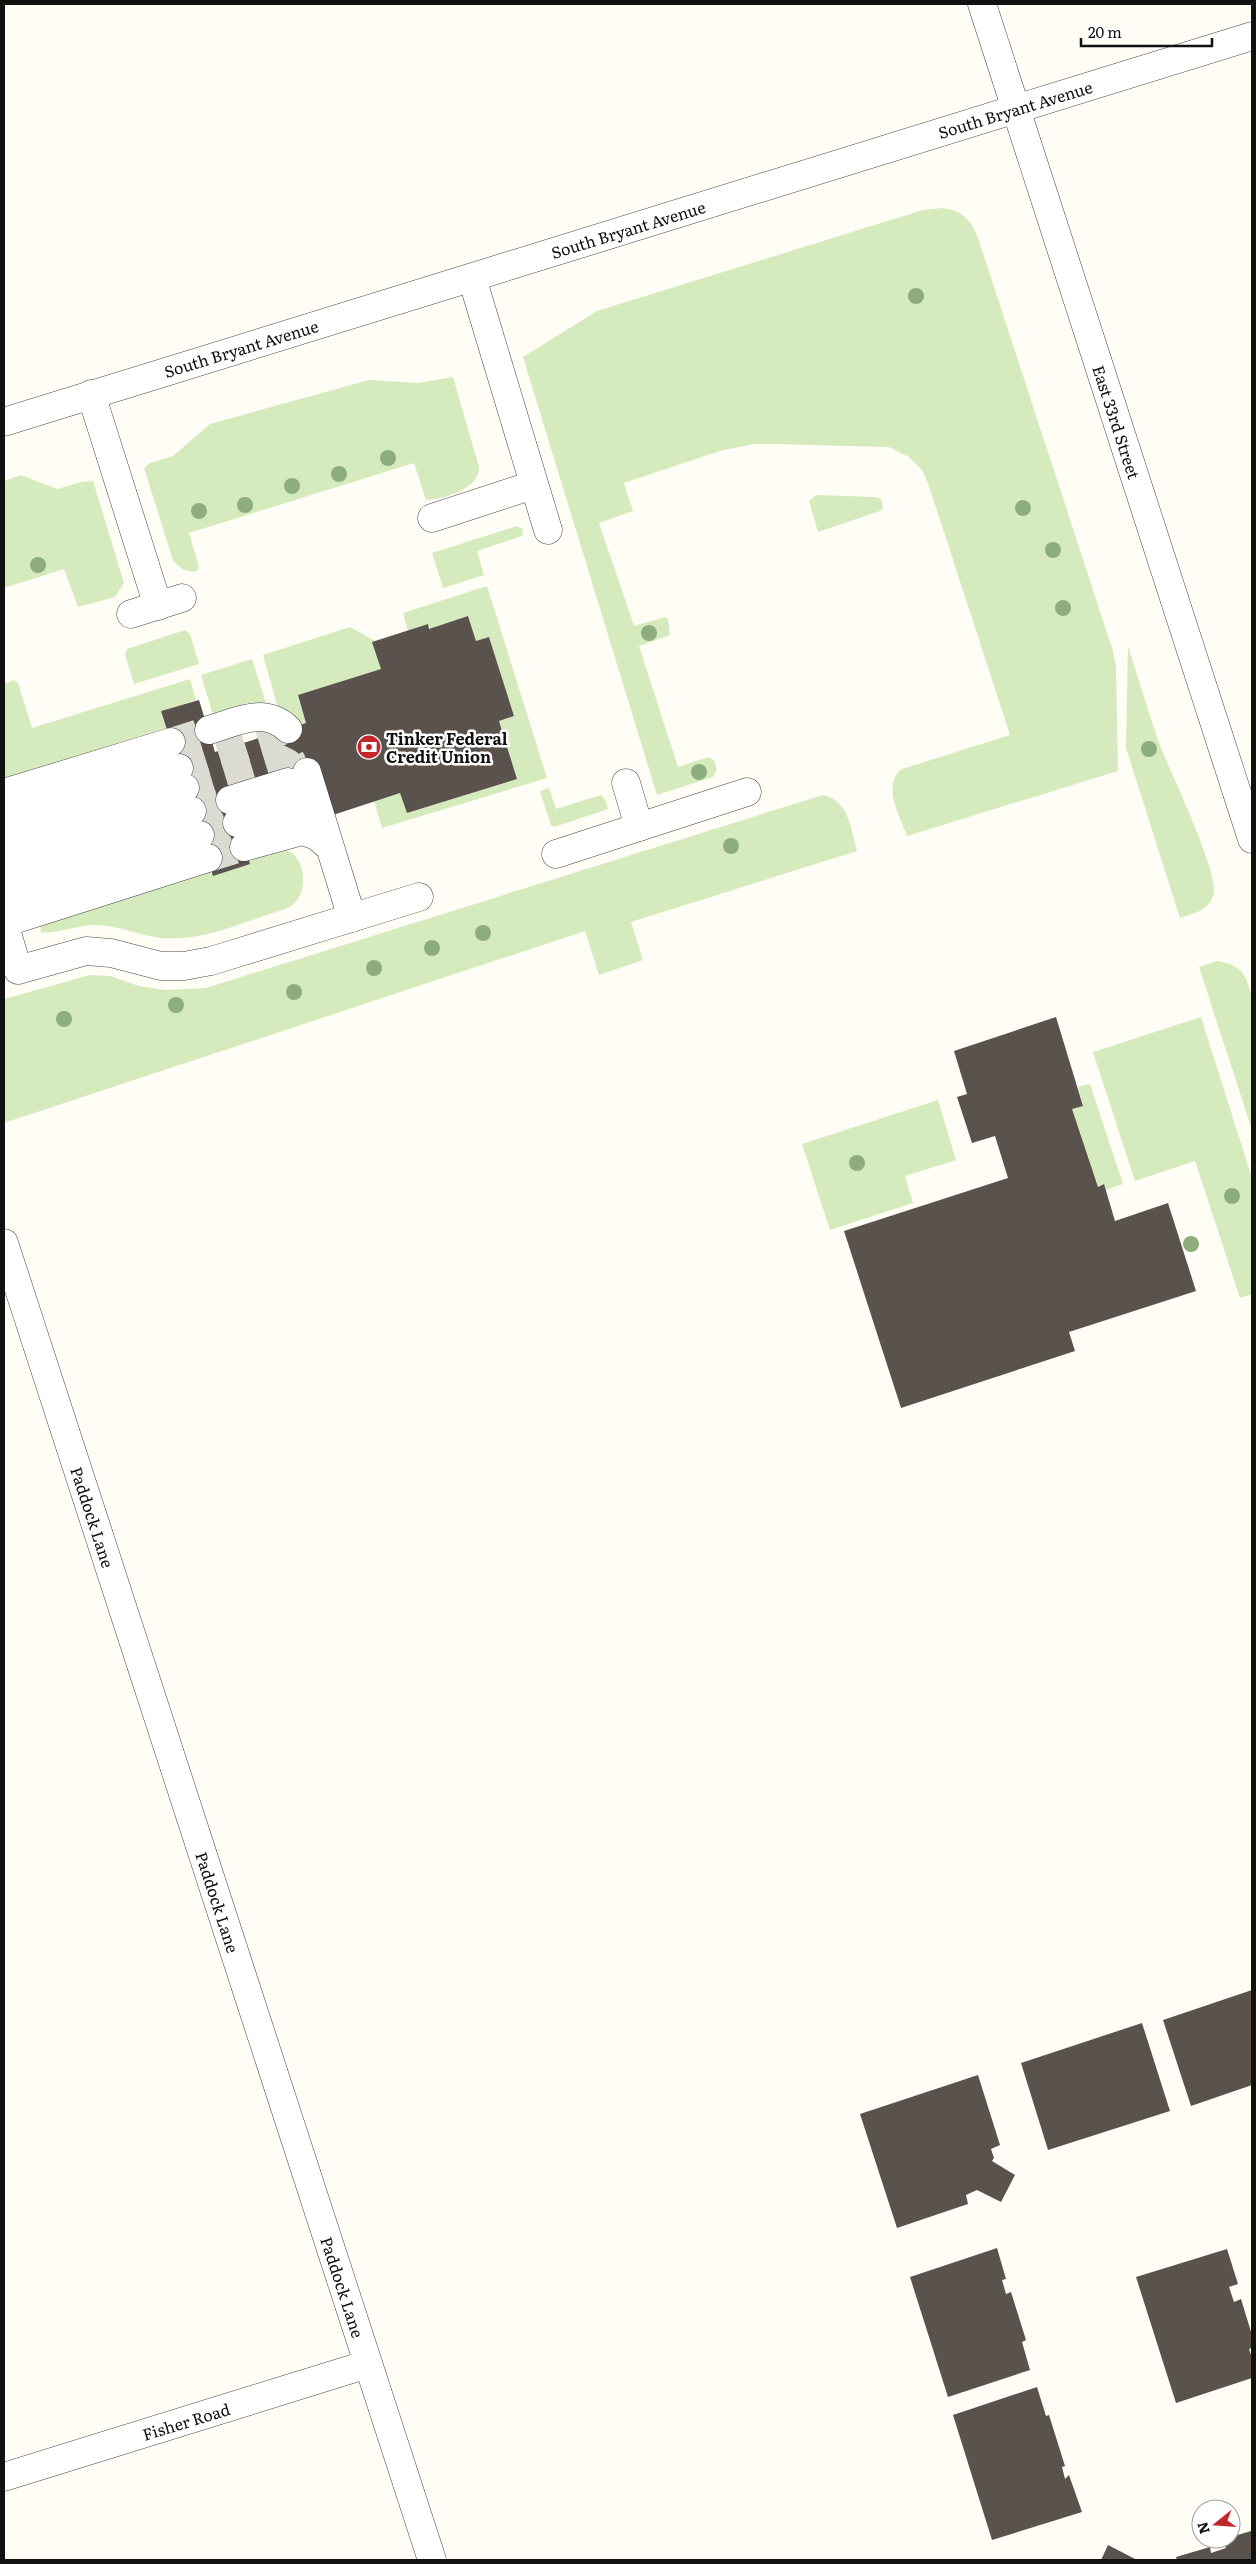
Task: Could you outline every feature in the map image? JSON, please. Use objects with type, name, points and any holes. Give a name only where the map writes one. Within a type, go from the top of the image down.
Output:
[{"type":"street","name":"East 33rd Street","points":[[982,4],[1014,109],[1245,794],[1252,839]]},
{"type":"street","name":"South Bryant Avenue","points":[[4,422],[1252,36]]},
{"type":"street","points":[[472,278],[548,530]]},
{"type":"street","points":[[91,394],[170,602],[132,614]]},
{"type":"street","points":[[432,518],[533,485]]},
{"type":"street","points":[[208,730],[261,715],[278,721],[288,729]]},
{"type":"street","points":[[4,793],[170,742]]},
{"type":"street","points":[[301,774],[330,849],[352,918]]},
{"type":"street","points":[[626,783],[639,827]]},
{"type":"street","points":[[282,784],[292,784],[330,849],[317,836],[306,831],[298,832],[237,823],[282,784]]},
{"type":"street","points":[[556,854],[748,792]]},
{"type":"street","points":[[4,820],[193,812]]},
{"type":"street","points":[[4,844],[193,812]]},
{"type":"street","points":[[4,870],[193,812]]},
{"type":"street","points":[[4,894],[193,812]]},
{"type":"street","points":[[193,812],[4,923],[11,972],[86,951],[111,953],[161,966],[198,964],[420,897]]},
{"type":"street","name":"Paddock Lane","points":[[4,1243],[432,2560]]},
{"type":"street","name":"Fisher Road","points":[[4,2477],[368,2364]]},
{"type":"green space","points":[[942,208],[955,211],[965,217],[978,238],[1113,651],[1116,668],[1118,771],[907,836],[894,801],[893,792],[893,783],[902,769],[1010,735],[928,483],[922,470],[909,457],[889,447],[755,444],[723,450],[624,483],[633,511],[599,523],[634,626],[665,617],[668,619],[670,635],[639,646],[678,767],[708,757],[714,760],[717,769],[713,777],[657,795],[523,357],[597,311],[923,210]]},
{"type":"green space","points":[[453,377],[479,467],[474,481],[467,487],[442,498],[426,500],[414,463],[189,533],[199,567],[197,571],[183,569],[173,560],[144,468],[150,463],[173,456],[210,424],[369,380],[418,383]]},
{"type":"green space","points":[[21,475],[57,489],[81,482],[93,481],[124,583],[115,597],[78,607],[64,569],[4,588],[4,481]]},
{"type":"green space","points":[[816,495],[875,497],[881,499],[883,508],[880,511],[818,532],[809,501]]},
{"type":"green space","points":[[517,526],[523,529],[522,536],[477,551],[484,575],[443,588],[432,553]]},
{"type":"green space","points":[[487,586],[547,778],[382,828],[374,801],[400,793],[407,813],[517,779],[499,721],[514,716],[489,637],[476,641],[468,616],[429,629],[427,624],[408,631],[403,613]]},
{"type":"green space","points":[[350,627],[375,641],[373,642],[381,669],[298,695],[306,723],[302,724],[278,708],[263,655]]},
{"type":"green space","points":[[185,630],[190,634],[199,664],[134,684],[125,655],[127,649]]},
{"type":"green space","points":[[1128,646],[1161,748],[1201,843],[1213,880],[1214,892],[1210,903],[1202,910],[1180,918],[1126,748]]},
{"type":"green space","points":[[252,659],[266,703],[247,703],[213,715],[201,675]]},
{"type":"green space","points":[[190,679],[196,700],[161,711],[166,728],[4,778],[4,684],[14,680],[18,683],[32,728]]},
{"type":"green space","points":[[549,788],[556,809],[601,795],[605,799],[608,809],[554,827],[551,825],[540,791]]},
{"type":"green space","points":[[823,795],[832,798],[844,809],[857,851],[631,922],[643,960],[599,975],[585,931],[4,1123],[4,999],[90,975],[110,976],[139,986],[165,990],[206,988]]},
{"type":"green space","points":[[284,849],[291,852],[300,864],[303,880],[300,895],[289,908],[221,930],[191,937],[161,938],[94,925],[45,933],[41,932],[40,924],[45,920]]},
{"type":"green space","points":[[1217,961],[1232,965],[1242,972],[1252,997],[1252,1130],[1199,967]]},
{"type":"green space","points":[[1201,1017],[1252,1178],[1252,1294],[1240,1298],[1195,1161],[1135,1181],[1093,1052]]},
{"type":"green space","points":[[1090,1084],[1123,1184],[1105,1190],[1104,1184],[1098,1187],[1072,1109],[1083,1105],[1078,1087]]},
{"type":"green space","points":[[938,1100],[956,1160],[905,1176],[913,1203],[830,1230],[802,1144]]},
{"type":"building","name":"Tinker Federal Credit Union","points":[[468,616],[476,641],[489,637],[514,716],[499,721],[517,779],[407,813],[400,793],[333,815],[229,797],[250,864],[213,876],[161,711],[199,700],[215,752],[306,723],[298,695],[381,669],[372,642],[428,624],[429,629]]},
{"type":"building","points":[[1056,1017],[1083,1106],[1072,1109],[1098,1187],[1104,1184],[1115,1221],[1168,1203],[1196,1291],[1069,1332],[1075,1351],[901,1408],[844,1231],[1008,1178],[995,1136],[972,1143],[957,1097],[967,1094],[954,1051]]},
{"type":"building","points":[[1252,1990],[1252,2085],[1191,2106],[1163,2020]]},
{"type":"building","points":[[1142,2023],[1170,2111],[1048,2150],[1021,2063]]},
{"type":"building","points":[[978,2075],[1000,2145],[991,2149],[994,2158],[992,2161],[1015,2175],[1001,2202],[977,2190],[966,2195],[968,2204],[897,2228],[860,2114]]},
{"type":"building","points":[[997,2248],[1006,2279],[1002,2280],[1006,2294],[1011,2292],[1026,2340],[1022,2342],[1030,2370],[948,2397],[910,2277]]},
{"type":"building","points":[[1227,2249],[1238,2284],[1229,2287],[1234,2302],[1241,2299],[1252,2335],[1252,2348],[1249,2349],[1252,2358],[1252,2378],[1176,2403],[1136,2277]]},
{"type":"building","points":[[1037,2387],[1046,2416],[1049,2415],[1065,2466],[1062,2467],[1065,2479],[1069,2475],[1082,2512],[992,2540],[953,2415]]},
{"type":"building","points":[[1251,2531],[1252,2560],[1177,2560],[1176,2557],[1203,2549],[1210,2549],[1211,2553],[1223,2549],[1241,2549],[1241,2534]]},
{"type":"building","points":[[1108,2545],[1137,2560],[1101,2560]]},
{"type":"tunnel","points":[[171,742],[209,730]]},
{"type":"tunnel","points":[[179,768],[271,739],[282,742],[299,775]]},
{"type":"tunnel","points":[[185,788],[280,759],[288,763],[296,776]]},
{"type":"tunnel","points":[[192,811],[230,800]]},
{"type":"tunnel","points":[[200,835],[237,823]]},
{"type":"tunnel","points":[[208,858],[244,847]]},
{"type":"place","name":"Tinker Federal Credit Union","points":[[369,747]]}]
